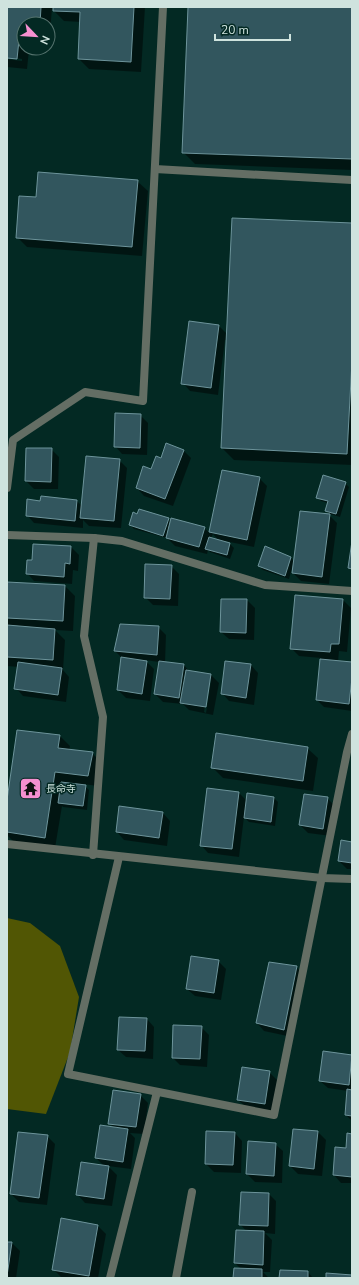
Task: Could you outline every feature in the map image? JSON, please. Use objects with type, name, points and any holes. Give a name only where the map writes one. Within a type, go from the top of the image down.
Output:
[{"type":"street","points":[[7,488],[13,440],[85,392],[143,401],[163,7]]},
{"type":"street","points":[[155,169],[352,180]]},
{"type":"street","points":[[7,535],[94,538],[122,541],[265,585],[352,591]]},
{"type":"street","points":[[93,854],[103,717],[84,636],[94,538]]},
{"type":"street","points":[[119,857],[68,1074],[274,1115],[347,752],[352,734]]},
{"type":"street","points":[[7,844],[322,878],[352,879]]},
{"type":"street","points":[[110,1278],[157,1092]]},
{"type":"street","points":[[176,1278],[192,1192]]},
{"type":"shaded area","points":[[7,918],[30,923],[60,946],[79,997],[70,1052],[46,1114],[7,1109]]},
{"type":"building","points":[[7,7],[41,7],[40,16],[16,16],[17,59],[7,58]]},
{"type":"building","points":[[53,7],[134,7],[131,62],[78,59],[80,12],[53,11]]},
{"type":"building","points":[[188,7],[352,7],[352,159],[182,153]]},
{"type":"building","points":[[38,172],[138,180],[132,247],[16,238],[19,196],[36,197]]},
{"type":"building","points":[[232,218],[352,223],[352,361],[347,454],[221,448]]},
{"type":"building","points":[[189,321],[219,325],[211,388],[181,384]]},
{"type":"building","points":[[115,413],[141,414],[140,448],[114,447]]},
{"type":"building","points":[[166,443],[184,450],[165,499],[136,488],[143,466],[151,469],[156,456],[161,458]]},
{"type":"building","points":[[26,448],[52,448],[51,482],[25,481]]},
{"type":"building","points":[[86,456],[120,459],[114,521],[80,518]]},
{"type":"building","points":[[222,470],[260,477],[247,540],[209,532]]},
{"type":"building","points":[[323,475],[346,482],[336,514],[325,511],[328,501],[316,498]]},
{"type":"building","points":[[41,496],[77,500],[75,521],[26,516],[27,499],[40,501]]},
{"type":"building","points":[[139,509],[169,518],[163,536],[129,525],[133,512],[137,514]]},
{"type":"building","points":[[300,511],[330,514],[322,577],[292,573]]},
{"type":"building","points":[[171,518],[205,527],[199,547],[166,538]]},
{"type":"building","points":[[209,537],[230,543],[227,555],[205,549]]},
{"type":"building","points":[[352,541],[352,569],[348,568]]},
{"type":"building","points":[[33,544],[71,546],[70,564],[65,563],[64,577],[26,574],[27,560],[32,560]]},
{"type":"building","points":[[265,546],[291,557],[285,576],[258,566]]},
{"type":"building","points":[[145,564],[172,565],[170,599],[144,598]]},
{"type":"building","points":[[7,582],[65,585],[63,621],[7,618]]},
{"type":"building","points":[[295,595],[343,599],[339,644],[331,644],[330,652],[290,649]]},
{"type":"building","points":[[221,599],[247,599],[246,633],[220,632]]},
{"type":"building","points":[[120,624],[159,626],[157,655],[114,651]]},
{"type":"building","points":[[7,625],[55,629],[53,660],[7,657]]},
{"type":"building","points":[[121,657],[147,661],[142,694],[117,690]]},
{"type":"building","points":[[320,659],[352,662],[349,704],[316,700]]},
{"type":"building","points":[[159,661],[184,664],[179,698],[154,694]]},
{"type":"building","points":[[225,661],[251,664],[246,698],[221,694]]},
{"type":"building","points":[[18,662],[62,668],[58,695],[14,689]]},
{"type":"building","points":[[186,670],[211,674],[206,707],[180,703]]},
{"type":"building","name":"長命寺","points":[[17,730],[60,735],[58,748],[93,752],[88,776],[55,772],[45,838],[7,832],[7,800]]},
{"type":"building","points":[[216,733],[308,747],[303,781],[211,768]]},
{"type":"building","points":[[61,782],[86,785],[83,806],[58,803]]},
{"type":"building","points":[[207,788],[239,792],[232,849],[200,846]]},
{"type":"building","points":[[247,793],[274,797],[271,822],[244,818]]},
{"type":"building","points":[[304,794],[328,797],[323,829],[299,825]]},
{"type":"building","points":[[119,806],[163,812],[159,838],[116,832]]},
{"type":"building","points":[[341,840],[352,842],[352,863],[338,861]]},
{"type":"building","points":[[191,956],[219,960],[214,993],[186,989]]},
{"type":"building","points":[[269,962],[297,966],[284,1030],[256,1023]]},
{"type":"building","points":[[119,1017],[147,1018],[145,1051],[117,1050]]},
{"type":"building","points":[[173,1025],[202,1026],[200,1059],[172,1058]]},
{"type":"building","points":[[323,1051],[352,1055],[349,1085],[319,1081]]},
{"type":"building","points":[[242,1067],[270,1071],[265,1104],[237,1100]]},
{"type":"building","points":[[347,1089],[352,1090],[352,1116],[345,1115]]},
{"type":"building","points":[[113,1090],[141,1094],[136,1127],[108,1124]]},
{"type":"building","points":[[100,1125],[128,1129],[123,1162],[95,1158]]},
{"type":"building","points":[[293,1129],[318,1131],[314,1169],[289,1166]]},
{"type":"building","points":[[206,1131],[235,1132],[233,1165],[205,1164]]},
{"type":"building","points":[[18,1132],[48,1135],[39,1198],[10,1194]]},
{"type":"building","points":[[347,1133],[352,1134],[352,1177],[333,1175],[335,1147],[346,1148]]},
{"type":"building","points":[[248,1141],[276,1143],[274,1176],[246,1174]]},
{"type":"building","points":[[81,1162],[109,1166],[104,1199],[76,1195]]},
{"type":"building","points":[[241,1192],[269,1193],[268,1226],[239,1225]]},
{"type":"building","points":[[61,1218],[98,1225],[89,1276],[52,1270]]},
{"type":"building","points":[[236,1230],[264,1231],[263,1265],[234,1263]]},
{"type":"building","points":[[7,1242],[12,1242],[7,1276]]},
{"type":"building","points":[[234,1268],[262,1269],[262,1278],[233,1278]]},
{"type":"building","points":[[280,1270],[308,1271],[308,1278],[279,1278]]},
{"type":"building","points":[[326,1273],[352,1275],[352,1278],[326,1278]]},
{"type":"place","name":"長命寺","points":[[31,788]]}]
